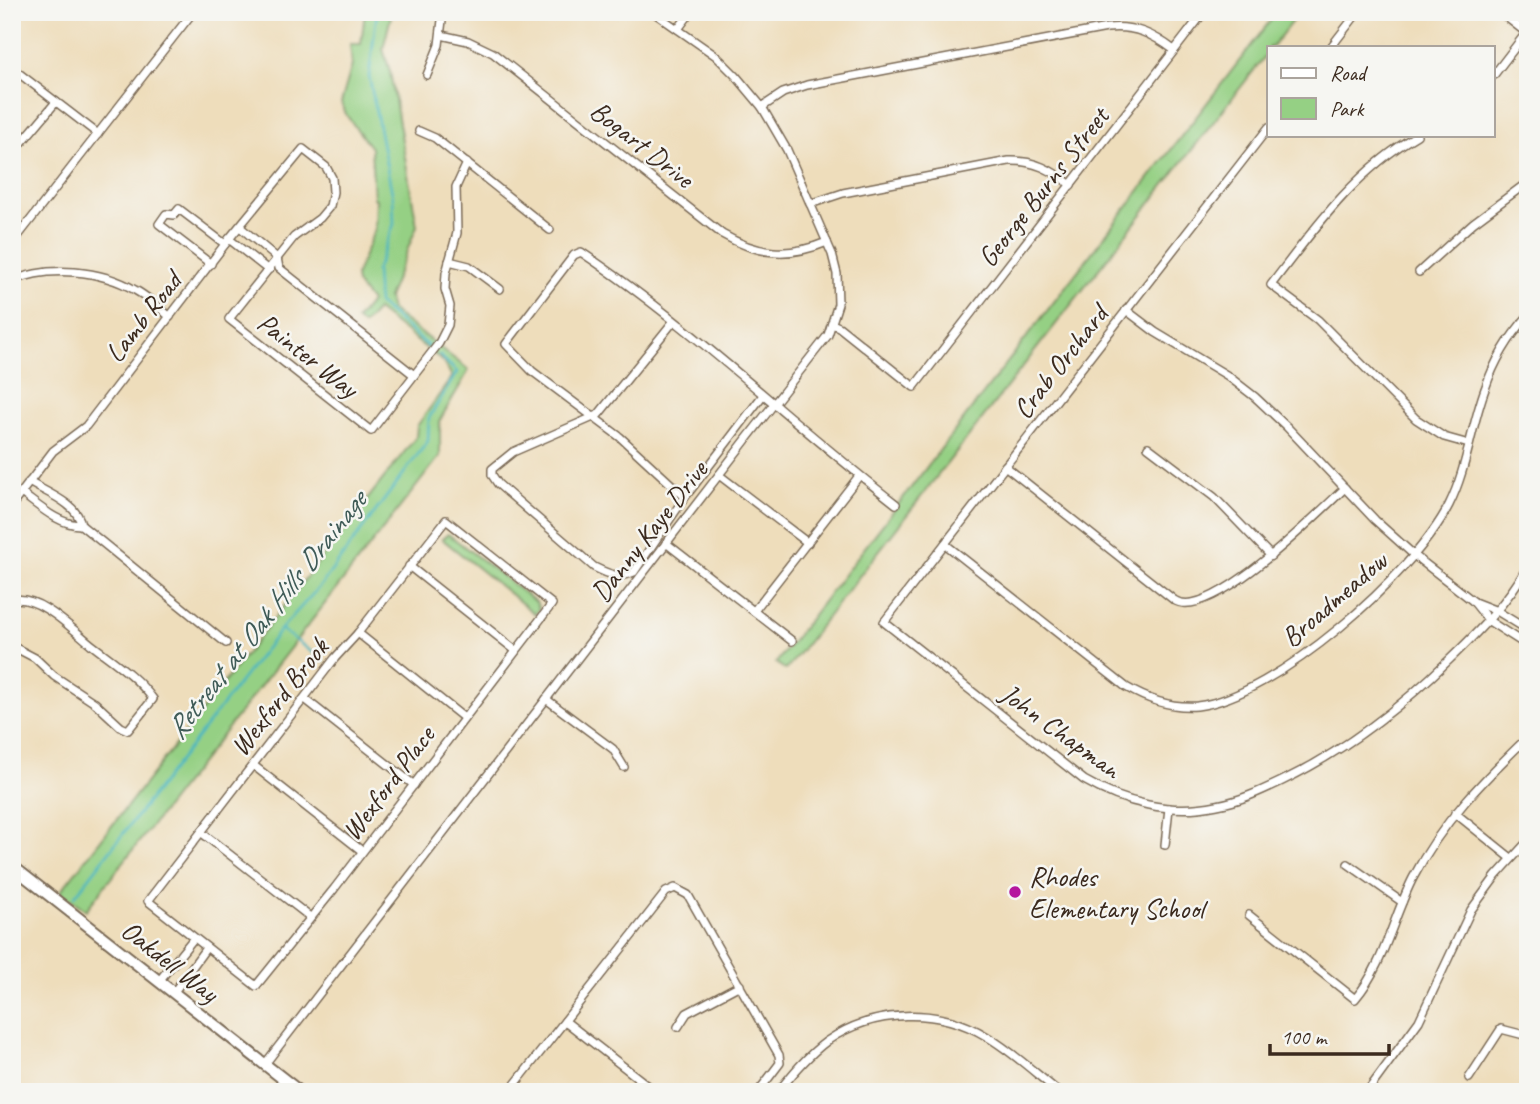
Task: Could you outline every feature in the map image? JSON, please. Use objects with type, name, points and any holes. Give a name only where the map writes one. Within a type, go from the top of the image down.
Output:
[{"type":"street","points":[[170,317],[133,289],[104,278],[58,272],[15,280],[13,246],[18,236],[193,12]]},
{"type":"street","points":[[427,75],[441,35],[443,12]]},
{"type":"street","name":"Danny Kaye Drive","points":[[265,1064],[699,500],[815,354],[832,324],[838,304],[835,264],[787,150],[762,107],[736,76],[716,56],[653,12]]},
{"type":"street","points":[[678,29],[691,12]]},
{"type":"street","name":"George Burns Street","points":[[832,324],[914,387],[1204,12]]},
{"type":"street","points":[[1332,46],[1358,12]]},
{"type":"street","points":[[1494,75],[1527,34],[1500,12]]},
{"type":"street","points":[[762,107],[783,93],[807,85],[1107,28],[1138,29],[1174,50]]},
{"type":"street","name":"Bogart Drive","points":[[441,35],[468,41],[493,53],[732,240],[753,249],[780,253],[802,251],[827,242]]},
{"type":"street","points":[[12,68],[98,134]]},
{"type":"street","points":[[12,154],[56,102]]},
{"type":"street","name":"Crab Orchard","points":[[884,622],[1267,130]]},
{"type":"street","points":[[419,131],[435,138],[550,230]]},
{"type":"street","points":[[1416,136],[1381,159],[1354,182],[1270,285],[1318,320],[1416,419],[1444,437],[1469,444]]},
{"type":"street","name":"Painter Way","points":[[303,149],[326,167],[332,178],[330,206],[320,218],[294,237],[229,319],[371,431],[439,343],[448,325],[450,306],[441,290],[457,233],[456,187],[467,163]]},
{"type":"street","name":"Lamb Road","points":[[12,505],[61,443],[86,426],[227,242],[303,149]]},
{"type":"street","points":[[810,204],[843,193],[1009,161],[1023,161],[1045,167],[1071,185]]},
{"type":"street","points":[[1419,272],[1465,229],[1528,182]]},
{"type":"street","points":[[211,264],[159,225],[166,214],[174,215],[179,209],[267,270],[279,268]]},
{"type":"street","points":[[240,227],[277,258],[279,268],[414,375]]},
{"type":"street","points":[[693,508],[686,497],[620,437],[532,371],[506,344],[574,255],[581,252],[596,262],[896,504]]},
{"type":"street","points":[[449,261],[469,266],[500,289]]},
{"type":"street","points":[[1126,310],[1155,332],[1228,376],[1255,397],[1415,556],[1474,601],[1528,630]]},
{"type":"street","name":"Broadmeadow","points":[[945,544],[1126,687],[1157,702],[1189,706],[1220,700],[1289,666],[1322,643],[1415,556],[1437,526],[1459,481],[1485,387],[1494,366],[1505,346],[1528,316]]},
{"type":"street","points":[[673,322],[598,415],[513,452],[492,468],[492,475],[498,484],[594,567],[611,576],[634,572],[686,497],[763,395]]},
{"type":"street","points":[[1148,447],[1214,497],[1271,556]]},
{"type":"street","points":[[1005,466],[1174,600],[1188,605],[1222,590],[1271,556],[1345,488]]},
{"type":"street","points":[[719,475],[808,543]]},
{"type":"street","points":[[754,611],[859,476]]},
{"type":"street","points":[[29,482],[72,508],[81,519],[81,525]]},
{"type":"street","points":[[21,493],[61,521],[81,525],[226,643]]},
{"type":"street","points":[[686,497],[699,500]]},
{"type":"street","name":"Wexford Brook","points":[[194,937],[148,901],[335,658],[446,520],[552,604]]},
{"type":"street","points":[[666,543],[792,641]]},
{"type":"street","points":[[409,566],[515,650]]},
{"type":"street","name":"John Chapman","points":[[884,622],[1084,780],[1119,797],[1169,808],[1200,808],[1237,800],[1325,759],[1367,733],[1391,714],[1489,621],[1528,566]]},
{"type":"street","points":[[12,600],[30,603],[58,617],[126,669],[153,699],[128,730],[121,727],[95,703],[61,681],[36,659],[12,646]]},
{"type":"street","points":[[1474,601],[1489,621],[1528,646]]},
{"type":"street","name":"Wexford Place","points":[[206,948],[256,986],[552,604]]},
{"type":"street","points":[[358,632],[464,718]]},
{"type":"street","points":[[305,699],[414,785]]},
{"type":"street","points":[[546,699],[613,749],[624,767]]},
{"type":"street","points":[[1249,915],[1355,999],[1368,981],[1421,863],[1455,813],[1481,782],[1528,737]]},
{"type":"street","points":[[253,765],[362,851]]},
{"type":"street","points":[[1166,845],[1169,808]]},
{"type":"street","points":[[1455,813],[1511,858]]},
{"type":"street","points":[[202,833],[310,917]]},
{"type":"street","points":[[1367,1092],[1419,1021],[1436,989],[1463,923],[1482,894],[1528,841]]},
{"type":"street","points":[[1349,864],[1402,902]]},
{"type":"street","name":"Oakdell Way","points":[[12,866],[300,1092]]},
{"type":"street","points":[[522,1092],[511,1089],[666,892],[676,888],[688,895],[781,1059],[758,1092]]},
{"type":"street","points":[[159,981],[194,937],[206,948],[174,992]]},
{"type":"street","points":[[179,954],[194,966]]},
{"type":"street","points":[[678,1027],[687,1013],[740,985]]},
{"type":"street","points":[[778,1092],[813,1052],[842,1032],[869,1021],[918,1015],[951,1021],[986,1035],[1059,1092]]},
{"type":"street","points":[[565,1021],[656,1092]]},
{"type":"street","points":[[1469,1078],[1501,1029],[1528,1036]]},
{"type":"green space","points":[[365,12],[392,12],[383,49],[390,72],[417,226],[388,298],[391,310],[469,370],[440,420],[440,456],[86,910],[60,892],[416,437],[417,426],[452,377],[444,362],[377,310],[363,325],[356,320],[371,302],[356,283],[355,277],[375,229],[376,199],[371,148],[347,116],[341,103],[352,65],[350,44],[361,44]]},
{"type":"green space","points":[[1277,12],[1299,12],[1273,46],[1267,46],[1267,54],[786,670],[776,663]]},
{"type":"green space","points":[[448,534],[536,602],[539,608],[535,614],[442,539]]},
{"type":"waterway","points":[[377,12],[369,76],[393,198],[394,224],[376,271],[378,303],[429,347]]},
{"type":"waterway","name":"Retreat at Oak Hills Drainage","points":[[75,896],[281,629],[321,585],[428,441],[429,418],[457,372],[439,355]]},
{"type":"waterway","points":[[282,630],[324,661]]},
{"type":"place","name":"Rhodes Elementary School","points":[[1015,892]]}]
